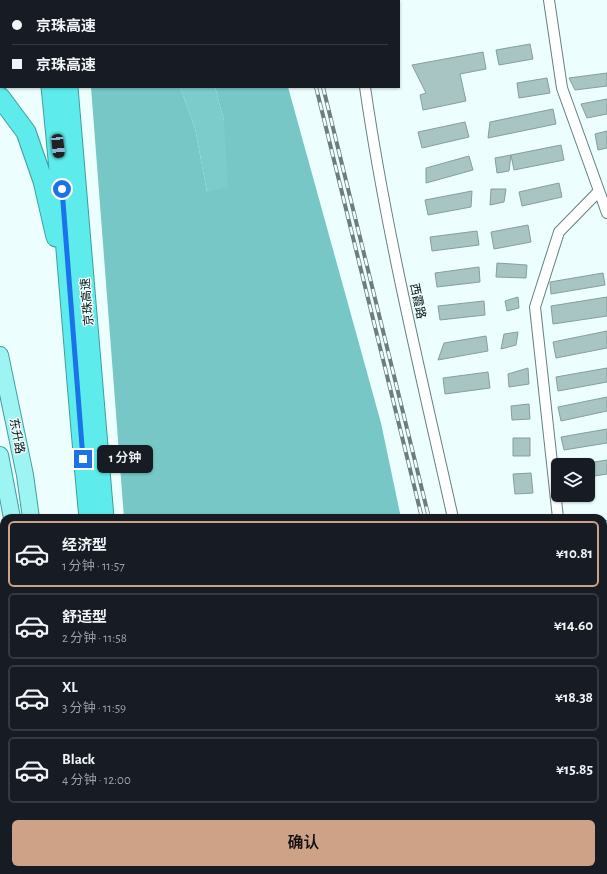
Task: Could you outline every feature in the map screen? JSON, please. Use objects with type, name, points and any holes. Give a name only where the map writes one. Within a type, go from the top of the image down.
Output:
[{"type":"highway","name":"京珠高速","points":[[51,88],[62,189],[79,414],[89,514]]},
{"type":"highway","name":"京珠高速","points":[[69,88],[104,514]]},
{"type":"highway","points":[[0,97],[26,132],[43,181],[56,235],[79,414]]},
{"type":"main road","name":"东升路","points":[[0,355],[25,475],[30,514]]},
{"type":"main road","name":"东升路","points":[[0,374],[22,514]]},
{"type":"main road","points":[[0,454],[11,514]]},
{"type":"street","points":[[550,0],[562,88],[607,213]]},
{"type":"street","name":"西霞路","points":[[365,88],[380,177],[406,310],[451,514]]},
{"type":"street","points":[[558,514],[535,307],[559,232],[599,191]]},
{"type":"shaded area","points":[[91,88],[180,88],[195,128],[207,192],[224,121],[215,88],[288,88],[381,423],[400,514],[124,514]]},
{"type":"shaded area","points":[[180,88],[215,88],[224,121],[228,187],[207,192],[195,128]]},
{"type":"building","points":[[530,44],[533,59],[499,65],[496,50]]},
{"type":"building","points":[[483,52],[486,69],[460,74],[466,101],[423,110],[420,95],[426,93],[412,65]]},
{"type":"building","points":[[607,73],[607,86],[575,90],[569,78]]},
{"type":"building","points":[[547,78],[550,93],[519,98],[517,83]]},
{"type":"building","points":[[607,99],[607,114],[587,118],[581,104]]},
{"type":"building","points":[[553,109],[556,124],[488,138],[490,122]]},
{"type":"building","points":[[465,122],[469,137],[422,148],[418,132]]},
{"type":"building","points":[[607,131],[607,148],[598,150],[595,134]]},
{"type":"building","points":[[561,145],[564,160],[514,170],[511,155]]},
{"type":"building","points":[[511,155],[509,171],[497,173],[495,158]]},
{"type":"building","points":[[469,156],[473,170],[426,183],[426,168]]},
{"type":"building","points":[[559,183],[562,197],[522,206],[519,192]]},
{"type":"building","points":[[491,189],[506,189],[504,202],[490,205]]},
{"type":"building","points":[[472,191],[471,207],[428,215],[425,200]]},
{"type":"building","points":[[528,225],[531,242],[494,249],[491,232]]},
{"type":"building","points":[[477,231],[479,245],[432,251],[430,237]]},
{"type":"building","points":[[497,263],[527,265],[526,278],[496,277]]},
{"type":"building","points":[[479,267],[480,282],[437,287],[435,273]]},
{"type":"building","points":[[603,273],[605,285],[551,294],[550,282]]},
{"type":"building","points":[[518,297],[519,308],[507,311],[505,301]]},
{"type":"building","points":[[607,297],[607,316],[553,324],[551,306]]},
{"type":"building","points":[[484,301],[485,315],[440,320],[438,306]]},
{"type":"building","points":[[607,331],[607,348],[556,358],[553,342]]},
{"type":"building","points":[[518,332],[516,345],[501,349],[504,334]]},
{"type":"building","points":[[486,336],[488,351],[438,360],[444,343]]},
{"type":"building","points":[[528,368],[529,384],[509,387],[508,374]]},
{"type":"building","points":[[607,368],[607,382],[558,391],[556,377]]},
{"type":"building","points":[[488,372],[490,388],[445,394],[443,378]]},
{"type":"building","points":[[607,397],[607,411],[561,421],[558,407]]},
{"type":"building","points":[[529,404],[530,419],[512,420],[511,406]]},
{"type":"building","points":[[607,429],[607,443],[564,450],[561,437]]},
{"type":"building","points":[[513,438],[530,438],[530,456],[513,456]]},
{"type":"building","points":[[607,460],[607,474],[595,476],[595,462]]},
{"type":"building","points":[[531,473],[533,493],[515,494],[513,474]]},
{"type":"railway","points":[[316,88],[421,514]]},
{"type":"railway","points":[[323,88],[428,514]]},
{"type":"route","points":[[62,189],[83,459]]}]
